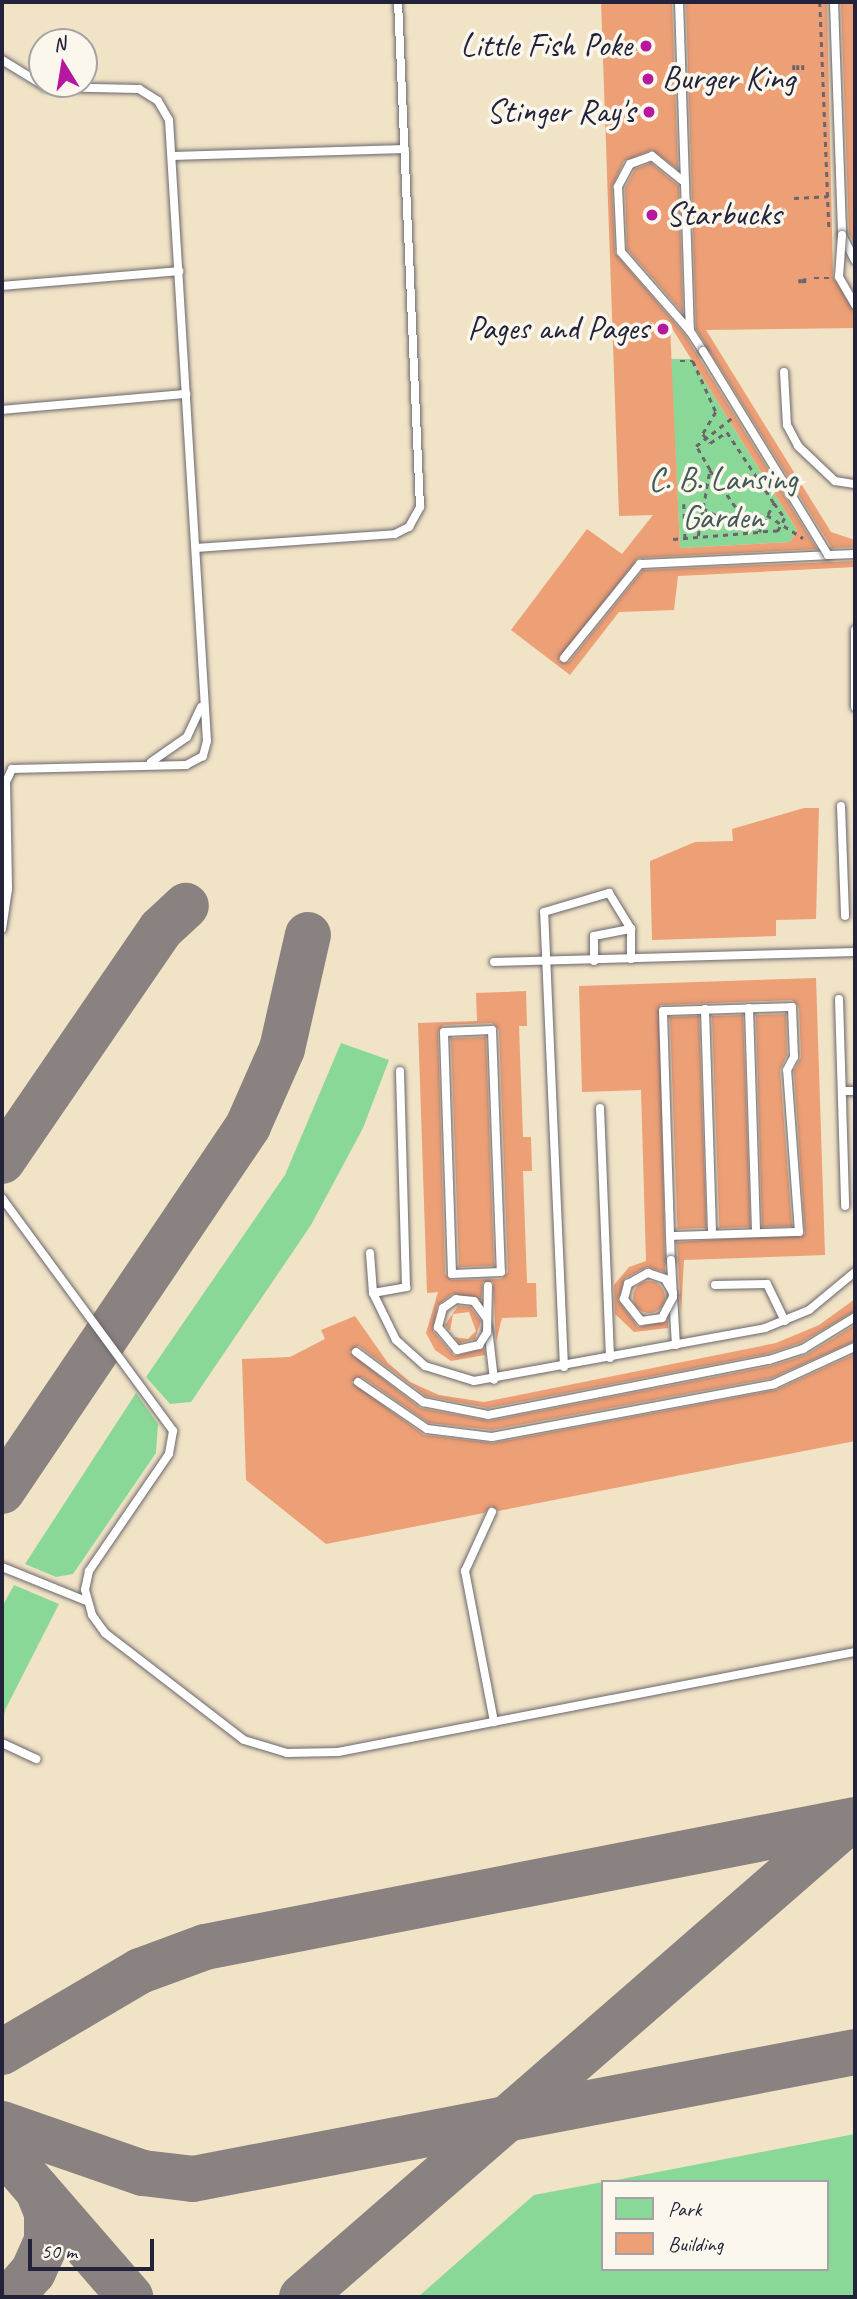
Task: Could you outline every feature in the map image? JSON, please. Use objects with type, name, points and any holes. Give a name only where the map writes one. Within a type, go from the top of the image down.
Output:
[{"type":"lane","points":[[196,548],[395,534],[418,513],[398,2]]},
{"type":"lane","points":[[672,2],[679,12]]},
{"type":"lane","points":[[679,2],[690,331]]},
{"type":"lane","points":[[834,2],[842,235],[835,277],[855,305]]},
{"type":"lane","points":[[2,60],[46,87],[124,87],[151,95],[169,120],[196,548],[201,707],[206,722],[203,756],[186,765],[151,762],[12,769],[6,782],[8,889],[2,929]]},
{"type":"lane","points":[[172,156],[405,149]]},
{"type":"lane","points":[[685,184],[671,165],[652,156],[630,164],[618,187],[622,256],[690,331],[828,555]]},
{"type":"lane","points":[[832,197],[839,250]]},
{"type":"lane","points":[[842,235],[855,260]]},
{"type":"lane","points":[[2,286],[178,271]]},
{"type":"lane","points":[[784,372],[787,425],[797,446],[835,481],[855,484]]},
{"type":"lane","points":[[2,410],[186,394]]},
{"type":"lane","points":[[564,658],[632,569],[678,560],[855,554]]},
{"type":"lane","points":[[855,631],[855,707]]},
{"type":"lane","points":[[151,762],[187,737],[201,707]]},
{"type":"lane","points":[[841,806],[845,916]]},
{"type":"lane","points":[[564,1367],[550,962],[544,912],[609,894],[631,929],[631,959]]},
{"type":"lane","points":[[844,898],[855,897]]},
{"type":"lane","points":[[594,961],[594,936],[631,929]]},
{"type":"lane","points":[[494,962],[855,953]]},
{"type":"lane","points":[[839,999],[845,1206]]},
{"type":"lane","points":[[671,1236],[799,1232],[787,1070],[793,1057],[792,1007],[663,1011],[671,1260],[672,1285],[673,1297],[662,1318],[641,1321],[624,1299],[628,1284],[648,1273],[665,1279],[670,1284],[673,1293],[676,1345]]},
{"type":"lane","points":[[749,1008],[756,1233]]},
{"type":"lane","points":[[705,1009],[712,1234]]},
{"type":"lane","points":[[492,1030],[501,1272],[487,1273],[452,1274],[444,1032],[492,1030]]},
{"type":"lane","points":[[373,1293],[406,1287],[400,1071]]},
{"type":"lane","points":[[842,1091],[855,1091]]},
{"type":"lane","points":[[600,1108],[610,1358]]},
{"type":"lane","points":[[2,1198],[173,1431],[169,1454],[89,1571],[86,1601],[105,1633],[225,1728],[272,1750],[319,1755],[855,1652]]},
{"type":"lane","points":[[370,1253],[373,1293],[386,1325],[413,1359],[451,1378],[494,1380],[785,1321],[825,1299],[855,1272]]},
{"type":"lane","points":[[487,1273],[488,1286],[487,1332],[479,1345],[457,1350],[438,1327],[443,1308],[456,1299],[474,1301],[487,1319],[494,1380]]},
{"type":"lane","points":[[715,1286],[767,1284],[785,1321]]},
{"type":"lane","points":[[356,1353],[423,1402],[488,1415],[769,1360],[803,1349],[855,1317]]},
{"type":"lane","points":[[358,1382],[427,1429],[492,1437],[774,1384],[855,1347]]},
{"type":"lane","points":[[492,1512],[465,1571],[494,1722]]},
{"type":"lane","points":[[2,1567],[86,1601]]},
{"type":"lane","points":[[2,1743],[36,1759]]},
{"type":"path","points":[[820,2],[832,197],[830,237]]},
{"type":"path","points":[[798,65],[798,71]]},
{"type":"path","points":[[794,198],[832,197]]},
{"type":"path","points":[[814,278],[835,277],[830,264]]},
{"type":"path","points":[[680,361],[693,361],[716,412],[696,450],[743,516]]},
{"type":"path","points":[[704,434],[737,415]]},
{"type":"path","points":[[673,539],[778,531],[785,518],[727,432],[710,443],[704,434]]},
{"type":"path","points":[[698,536],[710,470]]},
{"type":"path","points":[[759,532],[774,503]]},
{"type":"path","points":[[684,504],[685,539]]},
{"type":"path","points":[[703,509],[728,522],[743,516],[767,515],[793,536]]},
{"type":"green space","name":"C. B. Lansing Garden","points":[[671,359],[691,359],[797,530],[790,542],[680,548]]},
{"type":"green space","points":[[341,1043],[389,1060],[363,1128],[311,1225],[191,1402],[170,1404],[146,1377],[285,1175]]},
{"type":"green space","points":[[136,1393],[158,1424],[156,1453],[73,1574],[56,1577],[25,1564]]},
{"type":"green space","points":[[14,1585],[59,1604],[5,1710],[2,1731],[2,1607]]},
{"type":"green space","points":[[855,2134],[855,2297],[418,2297],[534,2195],[602,2182],[602,2271],[829,2271],[829,2180],[616,2180]]},
{"type":"building","points":[[601,2],[672,2],[678,169],[652,150],[624,161],[612,187],[615,253],[685,335],[817,549],[638,558],[558,661],[569,662],[643,570],[855,561],[855,567],[678,576],[674,610],[619,612],[570,675],[511,630],[587,529],[622,554],[653,515],[619,516]],"holes":[[[670,325],[797,530],[790,542],[680,548]]]},
{"type":"building","points":[[686,2],[827,2],[833,277],[855,311],[855,328],[706,330],[831,532],[855,540],[855,547],[832,548],[696,329]]},
{"type":"building","points":[[841,2],[855,2],[855,246],[849,233]]},
{"type":"building","points":[[651,163],[679,186],[683,313],[627,249],[625,188],[635,169]]},
{"type":"building","points":[[804,808],[819,808],[816,919],[776,920],[776,936],[652,940],[650,861],[695,842],[733,841],[732,829]]},
{"type":"building","points":[[816,978],[825,1255],[684,1260],[681,1314],[677,1242],[805,1234],[794,1071],[801,1057],[799,1007],[792,1000],[660,1005],[665,1272],[647,1267],[625,1278],[618,1300],[638,1327],[668,1321],[668,1328],[634,1332],[615,1314],[614,1285],[629,1267],[646,1261],[641,1090],[582,1092],[579,986]]},
{"type":"building","points":[[526,991],[527,1026],[519,1026],[523,1137],[531,1137],[532,1171],[523,1171],[527,1283],[536,1283],[537,1317],[502,1318],[496,1342],[493,1282],[483,1282],[481,1300],[452,1294],[437,1306],[433,1331],[454,1356],[484,1349],[485,1355],[451,1361],[435,1350],[426,1333],[438,1292],[427,1293],[418,1023],[477,1021],[476,993]],"holes":[[[492,1023],[499,1030],[508,1272],[501,1279],[452,1280],[445,1274],[438,1032],[444,1025]]]},
{"type":"building","points":[[786,1014],[787,1055],[780,1070],[792,1226],[762,1227],[756,1015]]},
{"type":"building","points":[[743,1015],[750,1227],[719,1228],[712,1016]]},
{"type":"building","points":[[699,1016],[706,1228],[677,1229],[670,1017]]},
{"type":"building","points":[[486,1037],[494,1266],[459,1267],[451,1038]]},
{"type":"building","points":[[649,1281],[660,1286],[665,1297],[660,1308],[649,1313],[638,1308],[633,1297],[638,1286]]},
{"type":"building","points":[[855,1299],[855,1311],[800,1343],[767,1354],[488,1408],[426,1396],[359,1346],[349,1352],[420,1408],[489,1421],[771,1366],[806,1355],[855,1325],[855,1341],[772,1378],[492,1430],[429,1423],[362,1377],[351,1382],[424,1435],[493,1443],[776,1390],[855,1354],[855,1441],[498,1511],[491,1506],[484,1513],[326,1544],[246,1480],[242,1359],[290,1357],[325,1339],[321,1330],[355,1316],[388,1363],[410,1382],[439,1395],[484,1402],[776,1343],[819,1325]]},
{"type":"building","points":[[458,1306],[470,1307],[481,1321],[475,1339],[459,1343],[454,1337],[468,1339],[476,1331],[469,1312],[453,1314],[450,1331],[445,1325]]},
{"type":"taxiway","points":[[2,1161],[161,929],[186,906]]},
{"type":"taxiway","points":[[2,1491],[248,1126],[282,1049],[308,935]]},
{"type":"taxiway","points":[[2,2052],[140,1971],[205,1947],[855,1820]]},
{"type":"taxiway","points":[[302,2297],[847,1823]]},
{"type":"taxiway","points":[[2,2124],[143,2173],[193,2179],[855,2052]]},
{"type":"taxiway","points":[[2,2149],[130,2297]]},
{"type":"taxiway","points":[[11,2297],[33,2272],[47,2240],[47,2213],[38,2191]]},
{"type":"place","name":"Little Fish Poke","points":[[646,46]]},
{"type":"place","name":"Burger King","points":[[648,79]]},
{"type":"place","name":"Stinger Ray's","points":[[649,112]]},
{"type":"place","name":"Starbucks","points":[[652,215]]},
{"type":"place","name":"Pages and Pages","points":[[663,329]]}]
